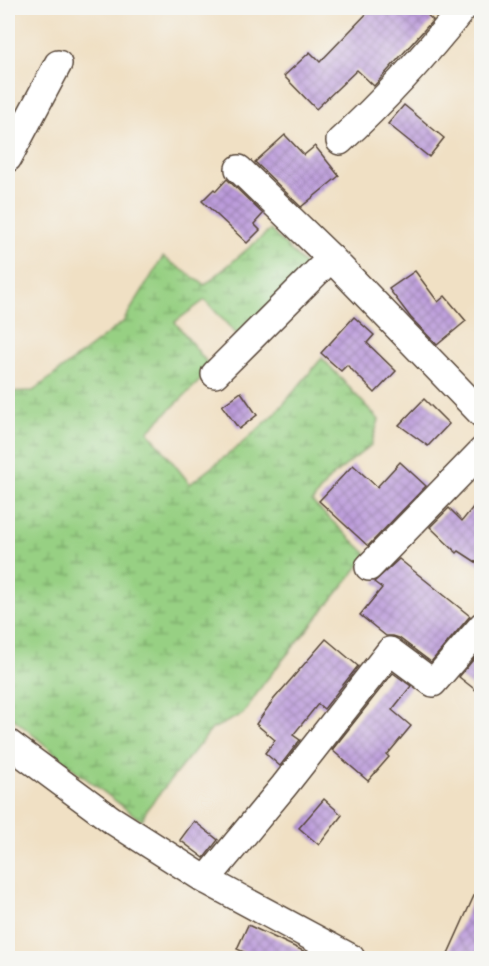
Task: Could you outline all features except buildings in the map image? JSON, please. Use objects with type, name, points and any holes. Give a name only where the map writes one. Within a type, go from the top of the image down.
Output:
[{"type":"street","points":[[340,141],[382,102],[463,8]]},
{"type":"street","points":[[8,158],[58,64]]},
{"type":"street","points":[[239,169],[331,258],[482,414]]},
{"type":"street","points":[[215,374],[331,258]]},
{"type":"street","points":[[369,567],[482,451]]},
{"type":"street","points":[[206,880],[284,786],[390,651],[433,683],[482,626]]},
{"type":"street","points":[[8,742],[112,820],[206,880],[351,958]]},
{"type":"green space","points":[[270,230],[312,272],[238,336],[205,300],[175,322],[212,369],[148,431],[190,484],[276,413],[322,358],[379,420],[371,445],[329,479],[312,502],[368,555],[264,683],[243,714],[212,729],[147,809],[142,821],[76,771],[8,714],[8,392],[33,391],[123,322],[163,257],[205,285]]}]
